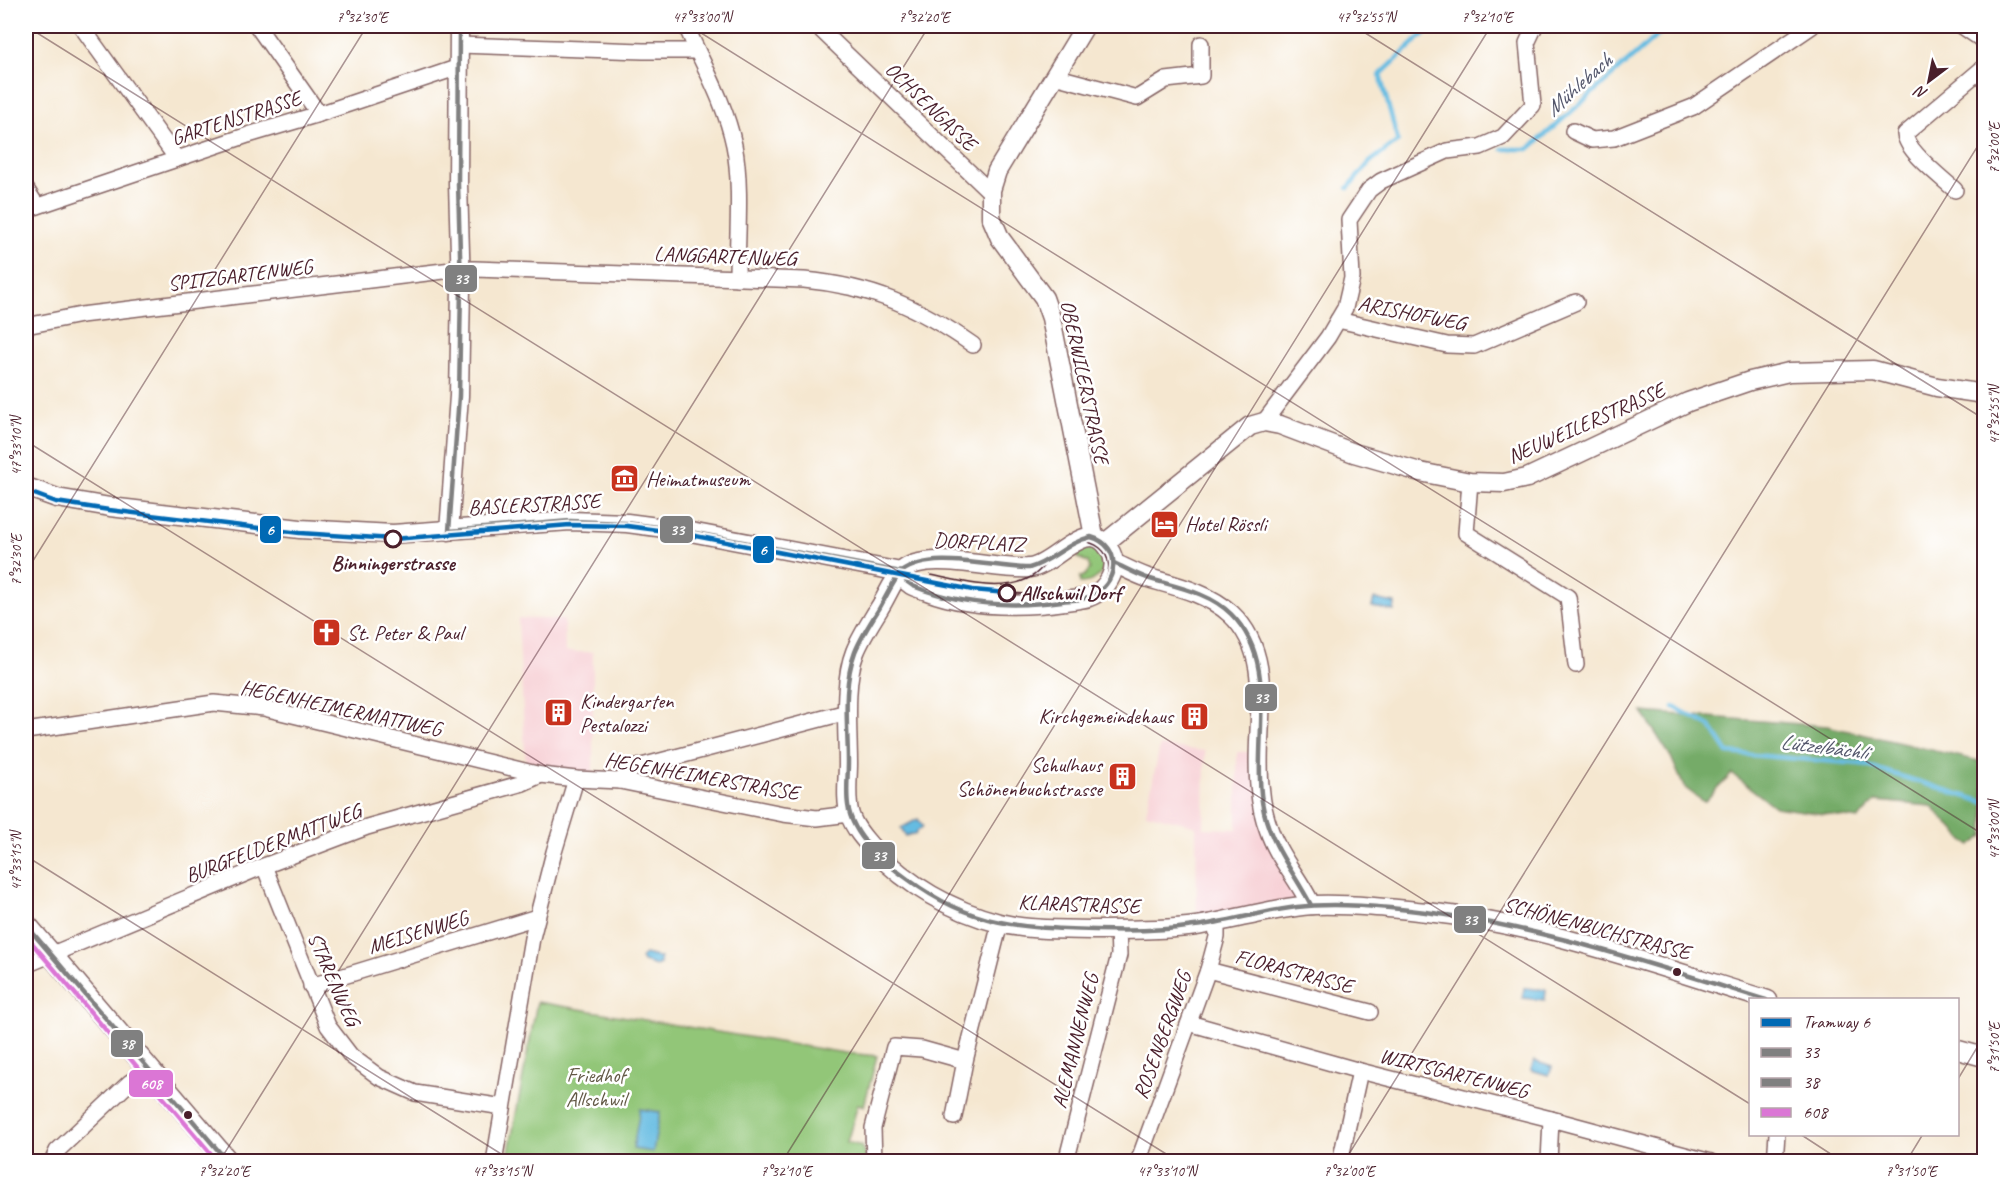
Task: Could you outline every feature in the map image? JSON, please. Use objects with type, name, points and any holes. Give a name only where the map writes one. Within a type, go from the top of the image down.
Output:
[{"type":"main road","points":[[26,925],[228,1161]]},
{"type":"street","points":[[81,26],[177,159]]},
{"type":"street","points":[[257,26],[318,114]]},
{"type":"street","points":[[449,531],[459,396],[459,26]]},
{"type":"street","points":[[686,26],[714,85],[734,145],[737,166],[737,278]]},
{"type":"street","name":"OCHSENGASSE","points":[[817,26],[986,188],[991,190]]},
{"type":"street","name":"OBERWILERSTRASSE","points":[[1085,26],[997,171],[991,190],[991,217],[1000,238],[1044,298],[1051,318],[1099,539]]},
{"type":"street","points":[[849,814],[847,712],[850,665],[856,648],[901,572],[911,585],[937,595],[974,602],[1024,604],[1054,602],[1089,597],[1102,590],[1110,579],[1114,563],[1112,554],[1099,539],[1250,426],[1264,422],[1328,337],[1345,308],[1352,278],[1348,220],[1369,190],[1381,181],[1447,151],[1480,147],[1503,137],[1533,105],[1527,43],[1535,26]]},
{"type":"street","points":[[1573,130],[1592,141],[1614,138],[1694,107],[1812,26]]},
{"type":"street","points":[[1962,26],[1984,41]]},
{"type":"street","points":[[1053,76],[1137,98],[1167,80],[1202,76],[1201,44]]},
{"type":"street","points":[[459,45],[697,51]]},
{"type":"street","name":"GARTENSTRASSE","points":[[31,208],[459,67]]},
{"type":"street","points":[[1955,190],[1915,153],[1905,138],[1905,134],[1984,67]]},
{"type":"street","points":[[26,189],[31,208]]},
{"type":"street","name":"LANGGARTENWEG","points":[[460,269],[836,283],[865,290],[911,307],[974,345]]},
{"type":"street","name":"SPITZGARTENWEG","points":[[26,326],[81,315],[460,269]]},
{"type":"street","name":"ARISHOFWEG","points":[[1338,320],[1448,345],[1474,346],[1576,302]]},
{"type":"street","name":"NEUWEILERSTRASSE","points":[[1264,422],[1280,424],[1354,453],[1420,472],[1470,482],[1504,483],[1527,478],[1688,402],[1750,381],[1789,372],[1873,370],[1937,387],[1984,394]]},
{"type":"street","points":[[1470,482],[1466,533],[1568,597],[1576,665]]},
{"type":"street","name":"BASLERSTRASSE","points":[[26,488],[57,498],[110,507],[300,529],[393,534],[570,521],[627,523],[680,530],[901,572]]},
{"type":"street","name":"DORFPLATZ","points":[[901,572],[914,564],[929,560],[1016,569],[1037,567],[1076,542],[1090,536],[1099,539]]},
{"type":"street","points":[[1114,563],[1145,577],[1202,595],[1231,614],[1248,635],[1260,681],[1259,789],[1269,830],[1285,864],[1311,905]]},
{"type":"street","name":"HEGENHEIMERMATTWEG","points":[[26,731],[214,704],[264,708],[541,775],[576,779]]},
{"type":"street","points":[[620,780],[634,768],[847,712]]},
{"type":"street","name":"BURGFELDERMATTWEG","points":[[26,965],[264,866],[367,827],[523,783],[541,775]]},
{"type":"street","name":"HEGENHEIMERSTRASSE","points":[[494,1161],[531,938],[576,779],[620,780],[783,814],[817,818],[849,814]]},
{"type":"street","name":"KLARASTRASSE","points":[[849,814],[869,845],[901,875],[935,897],[1000,923],[1033,928],[1118,930],[1197,926],[1311,905]]},
{"type":"street","name":"STARENWEG","points":[[264,866],[328,1026],[351,1056],[379,1077],[415,1093],[503,1107]]},
{"type":"street","name":"SCHÖNENBUCHSTRASSE","points":[[1311,905],[1429,912],[1528,929],[1765,998]]},
{"type":"street","name":"MEISENWEG","points":[[311,987],[537,917]]},
{"type":"street","name":"ROSENBERGWEG","points":[[1138,1161],[1208,970],[1217,937],[1218,921]]},
{"type":"street","points":[[954,1116],[965,1061],[1000,923]]},
{"type":"street","name":"ALEMANNENWEG","points":[[1066,1161],[1119,955],[1118,930]]},
{"type":"street","name":"FLORASTRASSE","points":[[1208,970],[1370,1012]]},
{"type":"street","name":"WIRTSGARTENWEG","points":[[1189,1023],[1360,1071],[1710,1161]]},
{"type":"street","points":[[874,1161],[873,1128],[894,1047],[922,1049],[965,1061]]},
{"type":"street","points":[[1959,1050],[1984,1057]]},
{"type":"street","points":[[52,1161],[57,1151],[130,1082],[149,1070]]},
{"type":"street","points":[[1340,1161],[1360,1071]]},
{"type":"street","points":[[1549,1161],[1551,1119]]},
{"type":"street","points":[[1775,1161],[1777,1136]]},
{"type":"shaded area","points":[[518,618],[564,620],[565,652],[593,652],[593,780],[526,771]]},
{"type":"shaded area","points":[[1160,746],[1205,751],[1204,828],[1237,829],[1237,752],[1259,752],[1259,789],[1311,905],[1197,926],[1196,826],[1146,813]]},
{"type":"green space","points":[[1088,547],[1102,556],[1104,568],[1096,578],[1080,583],[1080,577],[1090,569],[1088,562],[1078,558],[1078,550]]},
{"type":"green space","points":[[1642,712],[1827,726],[1984,762],[1984,836],[1970,846],[1931,806],[1876,801],[1858,819],[1775,807],[1732,774],[1704,802],[1684,787],[1671,757]]},
{"type":"green space","name":"Friedhof Allschwil","points":[[537,1002],[845,1053],[877,1056],[864,1106],[858,1104],[847,1142],[861,1146],[868,1161],[507,1162]]},
{"type":"water","points":[[1374,599],[1395,603],[1394,611],[1372,607]]},
{"type":"water","points":[[918,819],[923,827],[915,835],[906,836],[901,828]]},
{"type":"water","points":[[645,954],[660,958],[660,964],[656,966],[643,962],[641,958]]},
{"type":"water","points":[[1524,988],[1546,990],[1545,1000],[1523,998]]},
{"type":"water","points":[[1534,1061],[1552,1067],[1549,1075],[1531,1070]]},
{"type":"water","points":[[640,1109],[660,1112],[653,1152],[633,1149]]},
{"type":"waterway","points":[[1348,188],[1370,162],[1398,141],[1380,75],[1428,30],[1437,26]]},
{"type":"waterway","name":"Mühlebach","points":[[1502,149],[1529,149],[1668,26]]},
{"type":"waterway","name":"Lützelbächli","points":[[1674,707],[1710,726],[1728,753],[1861,764],[1984,802]]},
{"type":"tram line","name":"6","points":[[26,491],[56,502],[109,510],[300,533],[393,539],[570,525],[627,526],[680,533],[973,590],[1007,593]]},
{"type":"tram line","points":[[931,575],[981,585],[1007,585],[1031,577],[1058,551],[1070,543],[1090,543],[1100,548],[1106,555],[1108,574],[1103,583],[1095,591],[1082,597],[1007,593]]},
{"type":"transit line","name":"33","points":[[449,531],[459,396],[461,287],[458,184],[459,26]]},
{"type":"transit line","name":"33","points":[[449,531],[570,521],[627,523],[680,530],[901,572]]},
{"type":"transit line","name":"33","points":[[1091,537],[1102,542],[1109,549],[1113,557],[1113,566],[1111,576],[1099,592],[1082,599],[1024,604],[967,601],[913,586],[906,581],[901,572],[914,565],[946,561],[1029,568],[1074,543],[1091,537]]},
{"type":"transit line","name":"33","points":[[1114,563],[1147,578],[1192,591],[1213,600],[1231,614],[1247,635],[1256,657],[1260,682],[1260,787],[1264,812],[1278,849],[1311,905]]},
{"type":"transit line","name":"33","points":[[901,572],[863,635],[851,665],[847,693],[848,805],[856,828],[880,857],[909,880],[954,907],[976,916],[1020,925],[1120,930],[1182,928],[1309,906],[1344,905],[1390,908],[1439,914],[1534,932],[1627,957],[1760,998]]},
{"type":"transit line","name":"38","points":[[26,925],[228,1162]]},
{"type":"transit line","name":"608","points":[[26,936],[218,1162]]},
{"type":"place","name":"Heimatmuseum","points":[[625,479]]},
{"type":"place","name":"Hotel Rössli","points":[[1164,524]]},
{"type":"place","name":"Binningerstrasse","points":[[393,539]]},
{"type":"place","name":"Allschwil Dorf","points":[[1007,593]]},
{"type":"place","name":"St. Peter & Paul","points":[[326,633]]},
{"type":"place","name":"Kindergarten Pestalozzi","points":[[559,713]]},
{"type":"place","name":"Kirchgemeindehaus","points":[[1194,716]]},
{"type":"place","name":"Schulhaus Schönenbuchstrasse","points":[[1123,777]]}]
